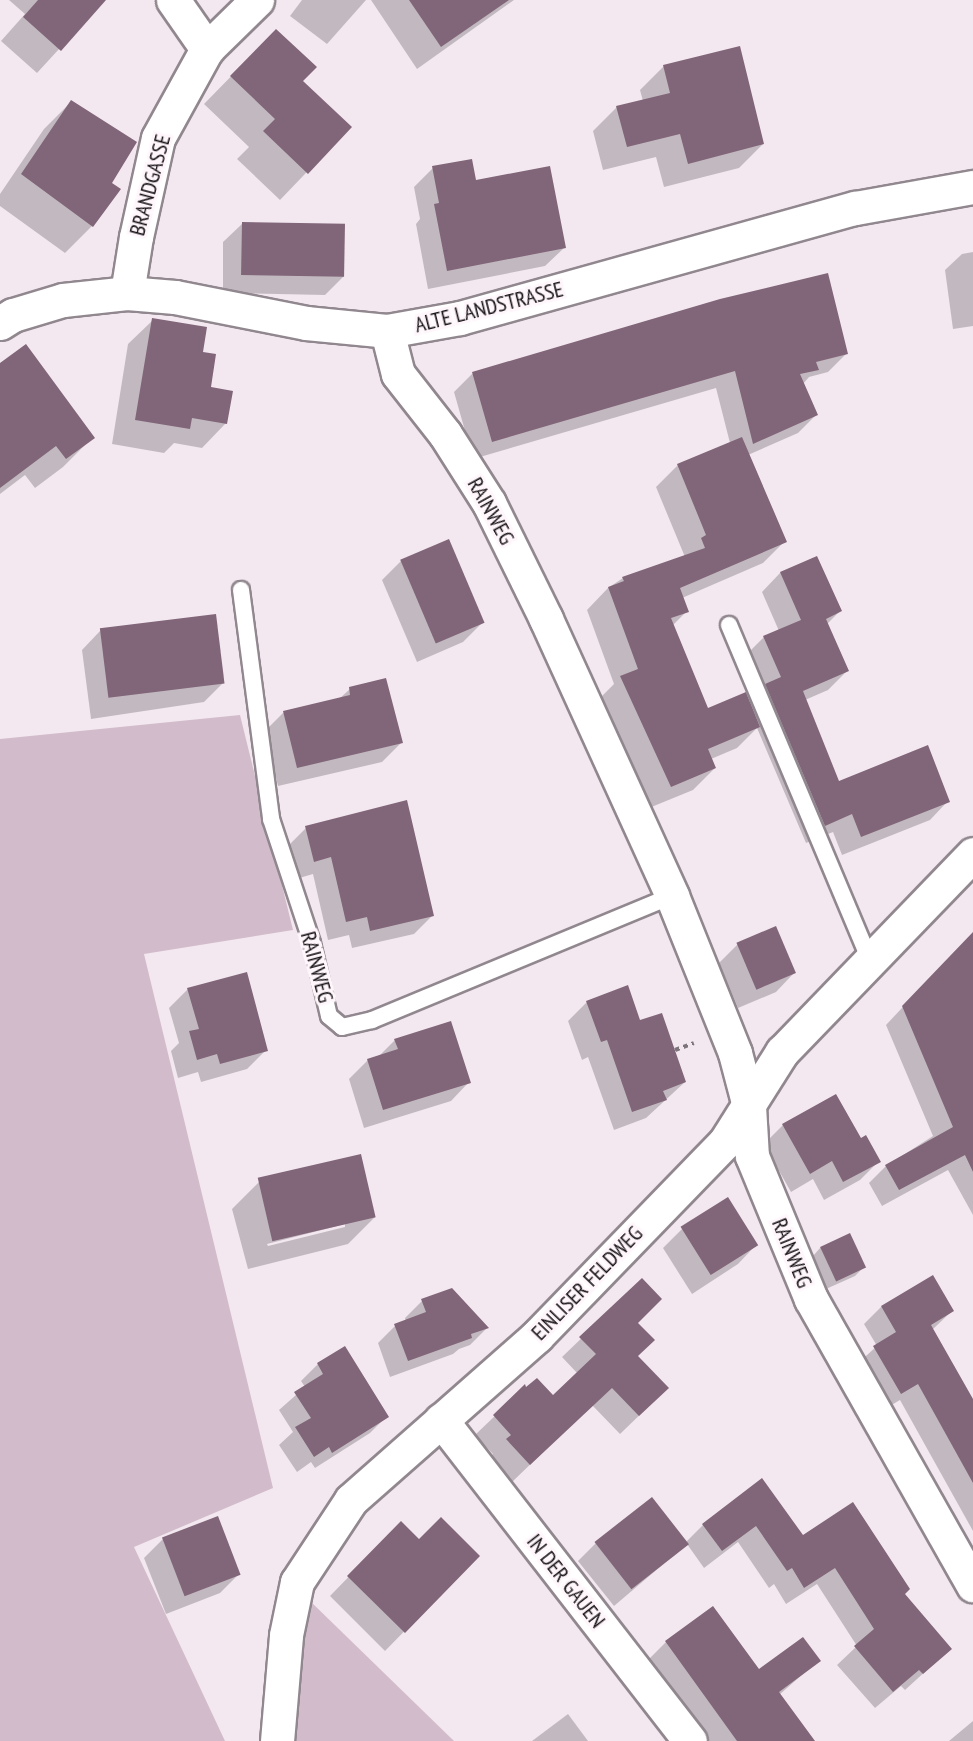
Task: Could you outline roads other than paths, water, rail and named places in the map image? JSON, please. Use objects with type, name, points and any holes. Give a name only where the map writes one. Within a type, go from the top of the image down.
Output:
[{"type":"street","points":[[173,0],[207,50]]},
{"type":"street","name":"BRANDGASSE","points":[[127,293],[136,237],[158,138],[207,50],[257,0]]},
{"type":"street","name":"ALTE LANDSTRASSE","points":[[0,323],[13,315],[63,300],[127,293],[175,297],[326,326],[387,331],[460,318],[855,208],[973,187]]},
{"type":"street","name":"RAINWEG","points":[[387,331],[398,375],[445,434],[489,503],[549,627],[672,896],[735,1053],[749,1106],[752,1156],[811,1299],[973,1585]]},
{"type":"street","name":"EINLISER FELDWEG","points":[[277,1741],[286,1635],[297,1582],[351,1500],[537,1336],[725,1142],[782,1052],[973,855]]},
{"type":"street","name":"IN DER GAUEN","points":[[441,1420],[690,1741]]},
{"type":"lane","name":"RAINWEG","points":[[241,590],[271,819],[312,943],[329,1016],[342,1027],[372,1020],[672,896]]},
{"type":"lane","points":[[729,625],[870,961]]}]
